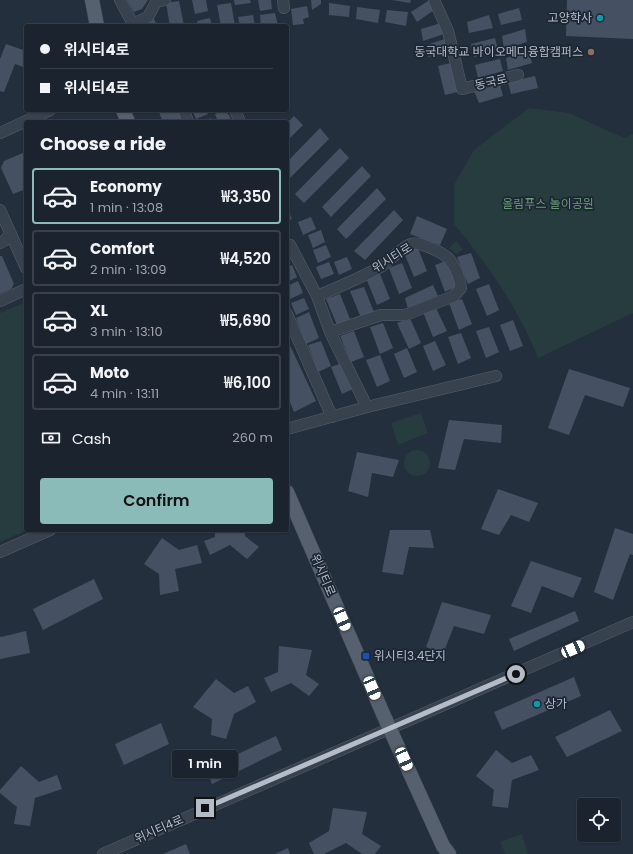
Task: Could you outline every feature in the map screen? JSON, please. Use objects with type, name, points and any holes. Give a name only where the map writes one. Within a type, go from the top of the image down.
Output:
[{"type":"main road","points":[[92,0],[97,24]]},
{"type":"main road","name":"위시티로","points":[[289,497],[442,846],[450,854]]},
{"type":"street","points":[[120,0],[132,24]]},
{"type":"street","points":[[135,24],[148,17],[156,2],[165,0]]},
{"type":"street","name":"동국로","points":[[434,0],[448,31],[462,89],[518,75]]},
{"type":"street","points":[[28,120],[46,112]]},
{"type":"street","points":[[0,133],[24,122]]},
{"type":"street","points":[[0,210],[24,263]]},
{"type":"street","points":[[0,243],[11,234]]},
{"type":"street","name":"위시티로","points":[[317,296],[354,281],[374,270],[391,260],[412,243],[422,244],[447,257],[460,278],[461,288],[454,296],[405,315],[381,315],[358,324],[330,332]]},
{"type":"street","points":[[289,245],[317,296],[330,332],[367,407]]},
{"type":"street","points":[[0,301],[24,290]]},
{"type":"street","points":[[289,319],[332,417]]},
{"type":"street","points":[[289,428],[367,407],[496,376]]},
{"type":"street","points":[[0,552],[45,532]]},
{"type":"street","name":"위시티4로","points":[[103,854],[633,622]]},
{"type":"green space","name":"올림푸스 놀이공원","points":[[529,108],[569,113],[624,138],[633,134],[633,313],[538,358],[523,325],[503,290],[454,224],[454,185],[474,150]]},
{"type":"green space","points":[[456,241],[463,250],[456,254],[449,248]]},
{"type":"green space","points":[[24,303],[24,531],[0,542],[0,313]]},
{"type":"green space","points":[[421,413],[428,433],[398,445],[391,423]]},
{"type":"green space","points":[[417,450],[427,453],[430,463],[427,473],[417,476],[407,473],[404,463],[407,453]]},
{"type":"green space","points":[[522,834],[528,854],[505,854],[500,842]]},
{"type":"building","points":[[127,0],[148,0],[142,9],[134,12]]},
{"type":"building","points":[[192,0],[206,0],[208,11],[195,14]]},
{"type":"building","points":[[234,0],[250,0],[251,3],[235,5]]},
{"type":"building","points":[[258,0],[271,0],[272,9],[260,11]]},
{"type":"building","points":[[311,0],[321,0],[321,4],[312,10]]},
{"type":"building","points":[[392,0],[411,0],[410,3]]},
{"type":"building","name":"고양학사","points":[[567,0],[633,0],[633,39],[566,36]]},
{"type":"building","points":[[179,1],[184,24],[170,24],[166,3]]},
{"type":"building","points":[[428,1],[434,10],[417,22],[411,12]]},
{"type":"building","points":[[231,3],[235,24],[221,24],[217,5]]},
{"type":"building","points":[[329,3],[350,6],[349,17],[329,15]]},
{"type":"building","points":[[307,6],[309,17],[303,19],[304,24],[293,25],[291,9]]},
{"type":"building","points":[[357,7],[380,10],[378,23],[356,19]]},
{"type":"building","points":[[519,8],[522,20],[501,25],[498,14]]},
{"type":"building","points":[[387,10],[408,12],[406,26],[385,22]]},
{"type":"building","points":[[275,13],[278,24],[261,24],[260,15]]},
{"type":"building","points":[[253,15],[255,24],[240,24],[238,17]]},
{"type":"building","points":[[489,15],[493,28],[469,33],[467,22]]},
{"type":"building","points":[[153,18],[157,24],[143,24]]},
{"type":"building","points":[[210,18],[212,24],[198,24],[197,21]]},
{"type":"building","points":[[441,23],[444,34],[423,41],[421,29]]},
{"type":"building","points":[[525,29],[527,42],[504,49],[502,36]]},
{"type":"building","points":[[495,38],[498,50],[474,57],[471,44]]},
{"type":"building","points":[[445,39],[448,52],[428,57],[426,45]]},
{"type":"building","points":[[6,44],[24,50],[24,67],[15,64],[4,92],[0,91],[0,59]]},
{"type":"building","points":[[529,51],[532,63],[508,70],[506,58]]},
{"type":"building","points":[[500,59],[503,71],[478,78],[475,65]]},
{"type":"building","points":[[451,63],[458,92],[445,95],[438,66]]},
{"type":"building","points":[[535,76],[538,88],[511,94],[508,82]]},
{"type":"building","points":[[500,85],[503,96],[479,103],[474,91]]},
{"type":"building","points":[[159,112],[180,112],[183,120],[162,120]]},
{"type":"building","points":[[193,112],[207,112],[208,114],[196,119]]},
{"type":"building","points":[[226,112],[231,120],[217,120],[215,114]]},
{"type":"building","points":[[294,116],[303,125],[289,139],[289,121]]},
{"type":"building","points":[[320,128],[329,139],[289,179],[289,160]]},
{"type":"building","points":[[340,148],[349,158],[304,203],[295,194]]},
{"type":"building","points":[[23,153],[24,190],[13,194],[1,168],[4,161]]},
{"type":"building","points":[[362,166],[371,176],[331,217],[322,207]]},
{"type":"building","points":[[377,188],[386,199],[346,239],[337,229]]},
{"type":"building","points":[[394,210],[403,220],[365,260],[354,251]]},
{"type":"building","points":[[289,212],[292,219],[289,220]]},
{"type":"building","points":[[417,216],[447,229],[440,245],[410,234]]},
{"type":"building","points":[[311,217],[316,229],[303,235],[298,222]]},
{"type":"building","points":[[321,230],[325,242],[313,248],[308,235]]},
{"type":"building","points":[[326,245],[331,257],[318,263],[313,250]]},
{"type":"building","points":[[417,246],[427,271],[414,277],[403,250]]},
{"type":"building","points":[[471,253],[480,278],[468,284],[457,257]]},
{"type":"building","points":[[0,256],[2,256],[14,284],[11,289],[0,294]]},
{"type":"building","points":[[347,257],[352,269],[339,275],[334,262]]},
{"type":"building","points":[[448,260],[458,286],[445,292],[435,265]]},
{"type":"building","points":[[329,262],[334,274],[321,279],[316,267]]},
{"type":"building","points":[[402,263],[412,288],[399,294],[389,268]]},
{"type":"building","points":[[292,265],[297,277],[289,281],[289,266]]},
{"type":"building","points":[[380,274],[390,299],[377,305],[366,278]]},
{"type":"building","points":[[298,281],[303,293],[290,299],[289,285]]},
{"type":"building","points":[[489,284],[499,310],[487,316],[476,289]]},
{"type":"building","points":[[433,285],[438,296],[408,309],[405,298]]},
{"type":"building","points":[[364,287],[374,312],[361,318],[350,291]]},
{"type":"building","points":[[340,294],[350,319],[337,325],[326,299]]},
{"type":"building","points":[[304,298],[309,309],[296,315],[291,303]]},
{"type":"building","points":[[462,299],[472,324],[459,330],[449,303]]},
{"type":"building","points":[[436,308],[447,331],[433,337],[423,312]]},
{"type":"building","points":[[309,312],[319,338],[306,344],[296,318]]},
{"type":"building","points":[[410,318],[421,343],[409,349],[397,323]]},
{"type":"building","points":[[513,320],[523,346],[510,351],[500,325]]},
{"type":"building","points":[[383,323],[393,348],[380,354],[370,327]]},
{"type":"building","points":[[489,327],[499,352],[486,358],[476,331]]},
{"type":"building","points":[[354,331],[364,357],[351,362],[340,336]]},
{"type":"building","points":[[461,333],[471,358],[458,364],[448,337]]},
{"type":"building","points":[[321,341],[331,366],[318,372],[308,345]]},
{"type":"building","points":[[435,341],[446,365],[433,371],[423,346]]},
{"type":"building","points":[[289,343],[316,401],[294,412],[289,400]]},
{"type":"building","points":[[407,348],[417,372],[404,378],[394,354]]},
{"type":"building","points":[[380,355],[390,381],[377,387],[366,360]]},
{"type":"building","points":[[345,362],[355,388],[342,394],[331,367]]},
{"type":"building","points":[[569,369],[630,388],[623,407],[585,395],[569,435],[548,428]]},
{"type":"building","points":[[449,420],[502,425],[501,443],[464,439],[455,470],[438,468]]},
{"type":"building","points":[[357,452],[399,460],[393,477],[372,473],[368,497],[348,491]]},
{"type":"building","points":[[498,489],[538,503],[529,522],[511,515],[499,535],[481,529]]},
{"type":"building","points":[[615,528],[633,534],[633,555],[630,554],[613,600],[594,592]]},
{"type":"building","points":[[390,530],[430,530],[434,548],[409,547],[403,575],[382,572]]},
{"type":"building","points":[[215,532],[245,532],[245,536],[259,547],[247,559],[230,545],[210,555],[204,541],[215,537]]},
{"type":"building","points":[[162,538],[179,550],[197,545],[202,563],[175,569],[179,591],[160,595],[159,574],[144,564]]},
{"type":"building","points":[[531,561],[582,578],[573,598],[542,586],[531,613],[511,606]]},
{"type":"building","points":[[94,579],[103,599],[43,630],[33,609]]},
{"type":"building","points":[[442,602],[491,615],[484,634],[454,626],[443,654],[426,647]]},
{"type":"building","points":[[575,611],[579,621],[514,651],[509,639]]},
{"type":"building","points":[[26,631],[30,653],[0,659],[0,636]]},
{"type":"building","points":[[279,646],[312,650],[306,675],[319,684],[309,696],[291,683],[271,692],[264,678],[278,672]]},
{"type":"building","name":"상가","points":[[574,677],[581,696],[502,730],[494,712]]},
{"type":"building","points":[[216,679],[234,693],[248,686],[256,702],[234,714],[226,739],[211,735],[212,719],[193,707]]},
{"type":"building","points":[[610,710],[622,731],[567,757],[555,737]]},
{"type":"building","points":[[161,723],[169,744],[124,765],[115,744]]},
{"type":"building","points":[[276,736],[282,750],[212,784],[206,769]]},
{"type":"building","points":[[496,750],[512,763],[531,755],[539,770],[512,780],[508,808],[492,806],[494,790],[476,776]]},
{"type":"building","points":[[21,766],[39,782],[57,775],[62,789],[35,798],[30,826],[14,824],[17,807],[0,793],[0,790]]},
{"type":"building","points":[[333,808],[367,812],[362,834],[381,846],[375,854],[362,854],[346,843],[324,854],[314,854],[309,843],[329,831]]},
{"type":"building","points":[[186,844],[190,854],[163,854]]},
{"type":"building","points":[[288,848],[290,854],[275,854]]},
{"type":"place","name":"고양학사","points":[[600,18]]},
{"type":"place","name":"동국대학교 바이오메디융합캠퍼스","points":[[591,52]]},
{"type":"place","name":"위시티3.4단지","points":[[366,656]]},
{"type":"place","name":"상가","points":[[537,704]]},
{"type":"route","points":[[205,808],[516,674]]}]
